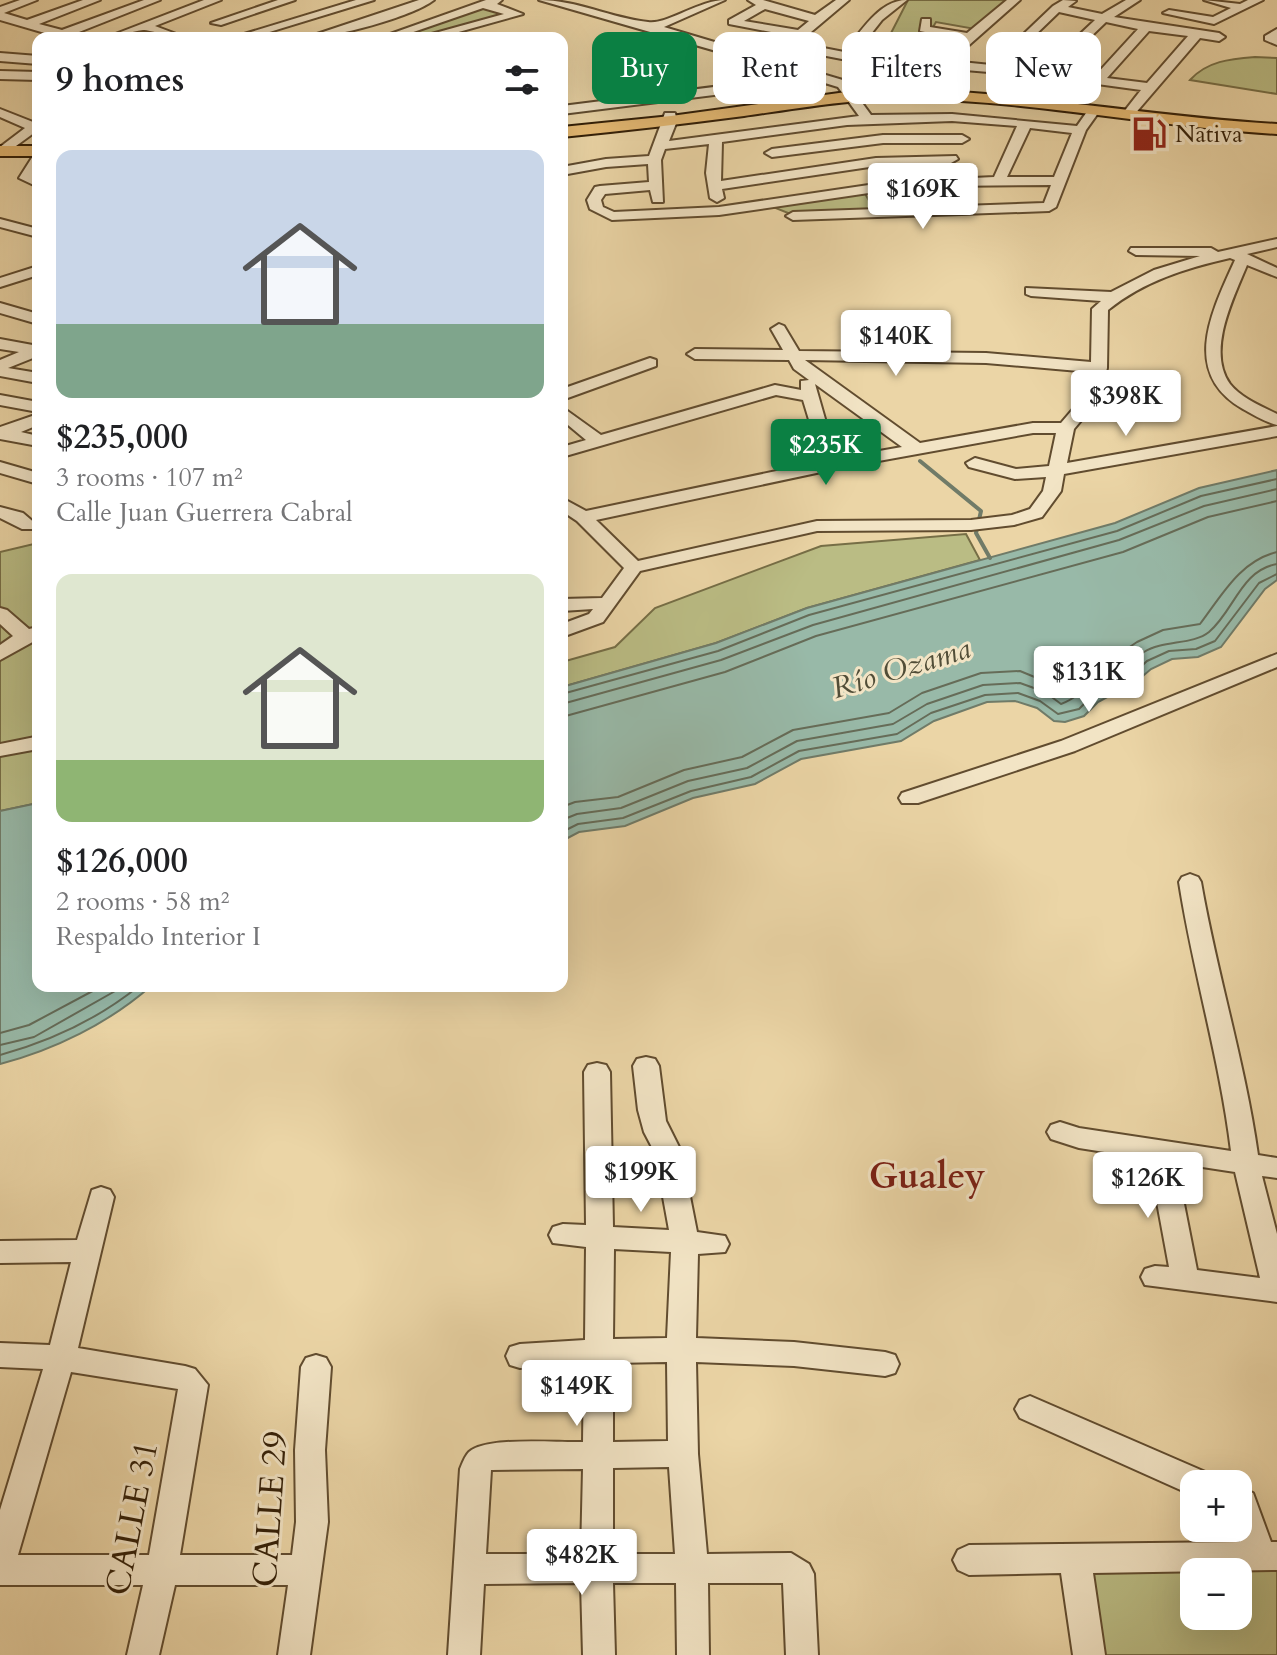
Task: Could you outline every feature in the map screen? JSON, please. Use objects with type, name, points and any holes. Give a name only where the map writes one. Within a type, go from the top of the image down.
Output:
[{"type":"main road","points":[[568,128],[671,119],[842,91]]},
{"type":"main road","points":[[970,91],[1228,120],[1277,122]]},
{"type":"main road","points":[[970,96],[1132,110],[1226,126],[1277,129]]},
{"type":"main road","points":[[4,147],[32,145]]},
{"type":"main road","points":[[4,147],[32,150]]},
{"type":"street","points":[[0,14],[31,0]]},
{"type":"street","points":[[27,24],[94,0]]},
{"type":"street","points":[[68,32],[154,0]]},
{"type":"street","points":[[127,32],[215,0]]},
{"type":"street","points":[[217,23],[289,0]]},
{"type":"street","points":[[296,0],[329,11]]},
{"type":"street","points":[[259,32],[368,0]]},
{"type":"street","points":[[331,32],[428,0]]},
{"type":"street","points":[[402,32],[503,0]]},
{"type":"street","points":[[545,0],[653,27],[842,89]]},
{"type":"street","points":[[653,27],[719,0]]},
{"type":"street","points":[[804,32],[843,0]]},
{"type":"street","points":[[867,32],[878,18],[901,0]]},
{"type":"street","points":[[970,36],[1013,0]]},
{"type":"street","points":[[1032,32],[1057,8],[1071,0]]},
{"type":"street","points":[[1089,32],[1102,19],[1134,0]]},
{"type":"street","points":[[1210,0],[1239,7]]},
{"type":"street","points":[[1169,13],[1214,21],[1257,0]]},
{"type":"street","points":[[768,32],[733,22],[760,2],[777,10],[817,19]]},
{"type":"street","points":[[446,32],[517,14],[483,4]]},
{"type":"street","points":[[1057,8],[1146,27],[1219,37]]},
{"type":"street","points":[[181,12],[246,32]]},
{"type":"street","points":[[0,14],[56,32]]},
{"type":"street","points":[[926,21],[924,29],[941,32]]},
{"type":"street","points":[[143,26],[162,32]]},
{"type":"street","points":[[1101,77],[1146,27]]},
{"type":"street","points":[[1277,33],[1269,38],[1277,41]]},
{"type":"street","points":[[1132,110],[1196,35]]},
{"type":"street","points":[[1,57],[22,47]]},
{"type":"street","points":[[1,57],[32,60]]},
{"type":"street","points":[[0,75],[32,76]]},
{"type":"street","points":[[1101,80],[1149,87]]},
{"type":"street","points":[[568,109],[777,83],[842,90]]},
{"type":"street","points":[[856,104],[867,119]]},
{"type":"street","points":[[793,216],[1049,207],[1080,130],[1095,109]]},
{"type":"street","points":[[0,113],[32,124]]},
{"type":"street","points":[[660,213],[654,160],[671,119]]},
{"type":"street","points":[[660,146],[867,119],[970,119],[1080,130]]},
{"type":"street","points":[[950,210],[941,182],[970,119]]},
{"type":"street","points":[[999,181],[1025,124]]},
{"type":"street","points":[[4,147],[32,127]]},
{"type":"street","points":[[773,131],[770,169],[775,177]]},
{"type":"street","points":[[772,153],[883,139],[962,139]]},
{"type":"street","points":[[716,140],[713,173],[719,211]]},
{"type":"street","points":[[715,186],[876,162],[951,159]]},
{"type":"street","points":[[568,170],[606,163],[654,160]]},
{"type":"street","points":[[657,185],[605,188],[594,200],[597,209],[612,216],[719,211],[889,186],[941,182],[1061,181]]},
{"type":"street","points":[[0,223],[32,231]]},
{"type":"street","points":[[568,629],[596,618],[634,567],[817,526],[971,525],[999,523],[1036,513],[1052,491],[1066,428],[1087,404],[1099,368],[1100,309],[1112,297],[1182,267],[1277,243]]},
{"type":"street","points":[[1136,251],[1201,251],[1233,256],[1277,273]]},
{"type":"street","points":[[1233,256],[1229,290],[1212,358],[1221,383],[1241,401],[1277,420]]},
{"type":"street","points":[[0,283],[32,272]]},
{"type":"street","points":[[1031,291],[1112,297]]},
{"type":"street","points":[[0,308],[32,317]]},
{"type":"street","points":[[779,329],[812,397],[821,433],[840,463]]},
{"type":"street","points":[[0,344],[32,350]]},
{"type":"street","points":[[0,365],[32,353]]},
{"type":"street","points":[[695,354],[797,361],[986,358],[1099,368]]},
{"type":"street","points":[[797,361],[917,449]]},
{"type":"street","points":[[568,393],[650,363]]},
{"type":"street","points":[[0,371],[32,377]]},
{"type":"street","points":[[568,450],[775,390],[812,397]]},
{"type":"street","points":[[0,400],[32,406]]},
{"type":"street","points":[[568,417],[598,441]]},
{"type":"street","points":[[1,433],[32,421]]},
{"type":"street","points":[[583,517],[840,463],[1033,428],[1066,428]]},
{"type":"street","points":[[975,463],[1015,474],[1056,470],[1217,445],[1277,431]]},
{"type":"street","points":[[1,433],[32,440]]},
{"type":"street","points":[[0,467],[32,477]]},
{"type":"street","points":[[568,507],[583,517],[634,567]]},
{"type":"street","points":[[0,512],[17,517],[28,525]]},
{"type":"street","points":[[568,605],[607,603]]},
{"type":"street","points":[[0,614],[32,634],[0,654]]},
{"type":"street","points":[[910,798],[1068,746],[1277,660]]},
{"type":"street","points":[[1,744],[32,743]]},
{"type":"street","points":[[1155,1277],[1277,1291],[1246,1163],[1237,1096],[1199,936],[1190,882]]},
{"type":"street","points":[[646,1066],[649,1104],[661,1143],[668,1151],[685,1243],[681,1348],[683,1454],[692,1568],[693,1655]]},
{"type":"street","points":[[597,1072],[600,1237],[597,1455],[599,1655]]},
{"type":"street","points":[[1060,1132],[1277,1168]]},
{"type":"street","points":[[1161,1151],[1185,1280]]},
{"type":"street","points":[[0,1562],[61,1358],[101,1197]]},
{"type":"street","points":[[563,1235],[715,1244]]},
{"type":"street","points":[[0,1252],[86,1251]]},
{"type":"street","points":[[520,1356],[681,1348],[810,1354],[885,1364]]},
{"type":"street","points":[[0,1355],[61,1358]]},
{"type":"street","name":"CALLE 31","points":[[61,1358],[185,1378],[193,1385],[162,1570],[143,1655]]},
{"type":"street","name":"CALLE 29","points":[[294,1655],[312,1522],[310,1450],[316,1367]]},
{"type":"street","points":[[1030,1409],[1180,1476]]},
{"type":"street","points":[[464,1655],[475,1469],[481,1460],[683,1454]]},
{"type":"street","points":[[969,1560],[1269,1556],[1252,1523]]},
{"type":"street","points":[[1075,1558],[1089,1655]]},
{"type":"street","points":[[471,1569],[791,1568],[798,1574],[802,1655]]},
{"type":"street","points":[[0,1570],[305,1570]]},
{"type":"green space","points":[[908,0],[1007,0],[975,29],[936,22],[930,32],[892,32]]},
{"type":"green space","points":[[483,4],[517,14],[445,32],[404,32]]},
{"type":"green space","points":[[1255,57],[1277,58],[1277,94],[1190,80],[1211,65]]},
{"type":"green space","points":[[863,190],[876,213],[793,215],[768,205]]},
{"type":"green space","points":[[966,534],[980,560],[807,608],[716,643],[568,685],[568,660],[615,647],[655,608],[821,546]]},
{"type":"green space","points":[[32,544],[32,804],[0,811],[0,552]]},
{"type":"green space","points":[[1252,1563],[1277,1563],[1277,1655],[1098,1655],[1084,1566],[1180,1565],[1180,1630],[1252,1630]]},
{"type":"water","name":"Río Ozama","points":[[1277,470],[1277,580],[1265,589],[1221,647],[1198,657],[1172,659],[1151,669],[1137,681],[1098,702],[1084,716],[1065,722],[1054,721],[1037,708],[1015,701],[987,702],[934,721],[901,741],[801,759],[755,784],[693,798],[625,826],[579,832],[568,838],[568,685],[716,643],[807,608],[1115,523],[1199,488]]},
{"type":"water","points":[[32,804],[32,992],[144,992],[80,1034],[0,1064],[0,811]]},
{"type":"waterway","points":[[920,461],[981,511],[976,533],[990,558]]},
{"type":"place","name":"Nativa","points":[[1149,134]]},
{"type":"district","name":"Gualey","points":[[927,1175]]}]
